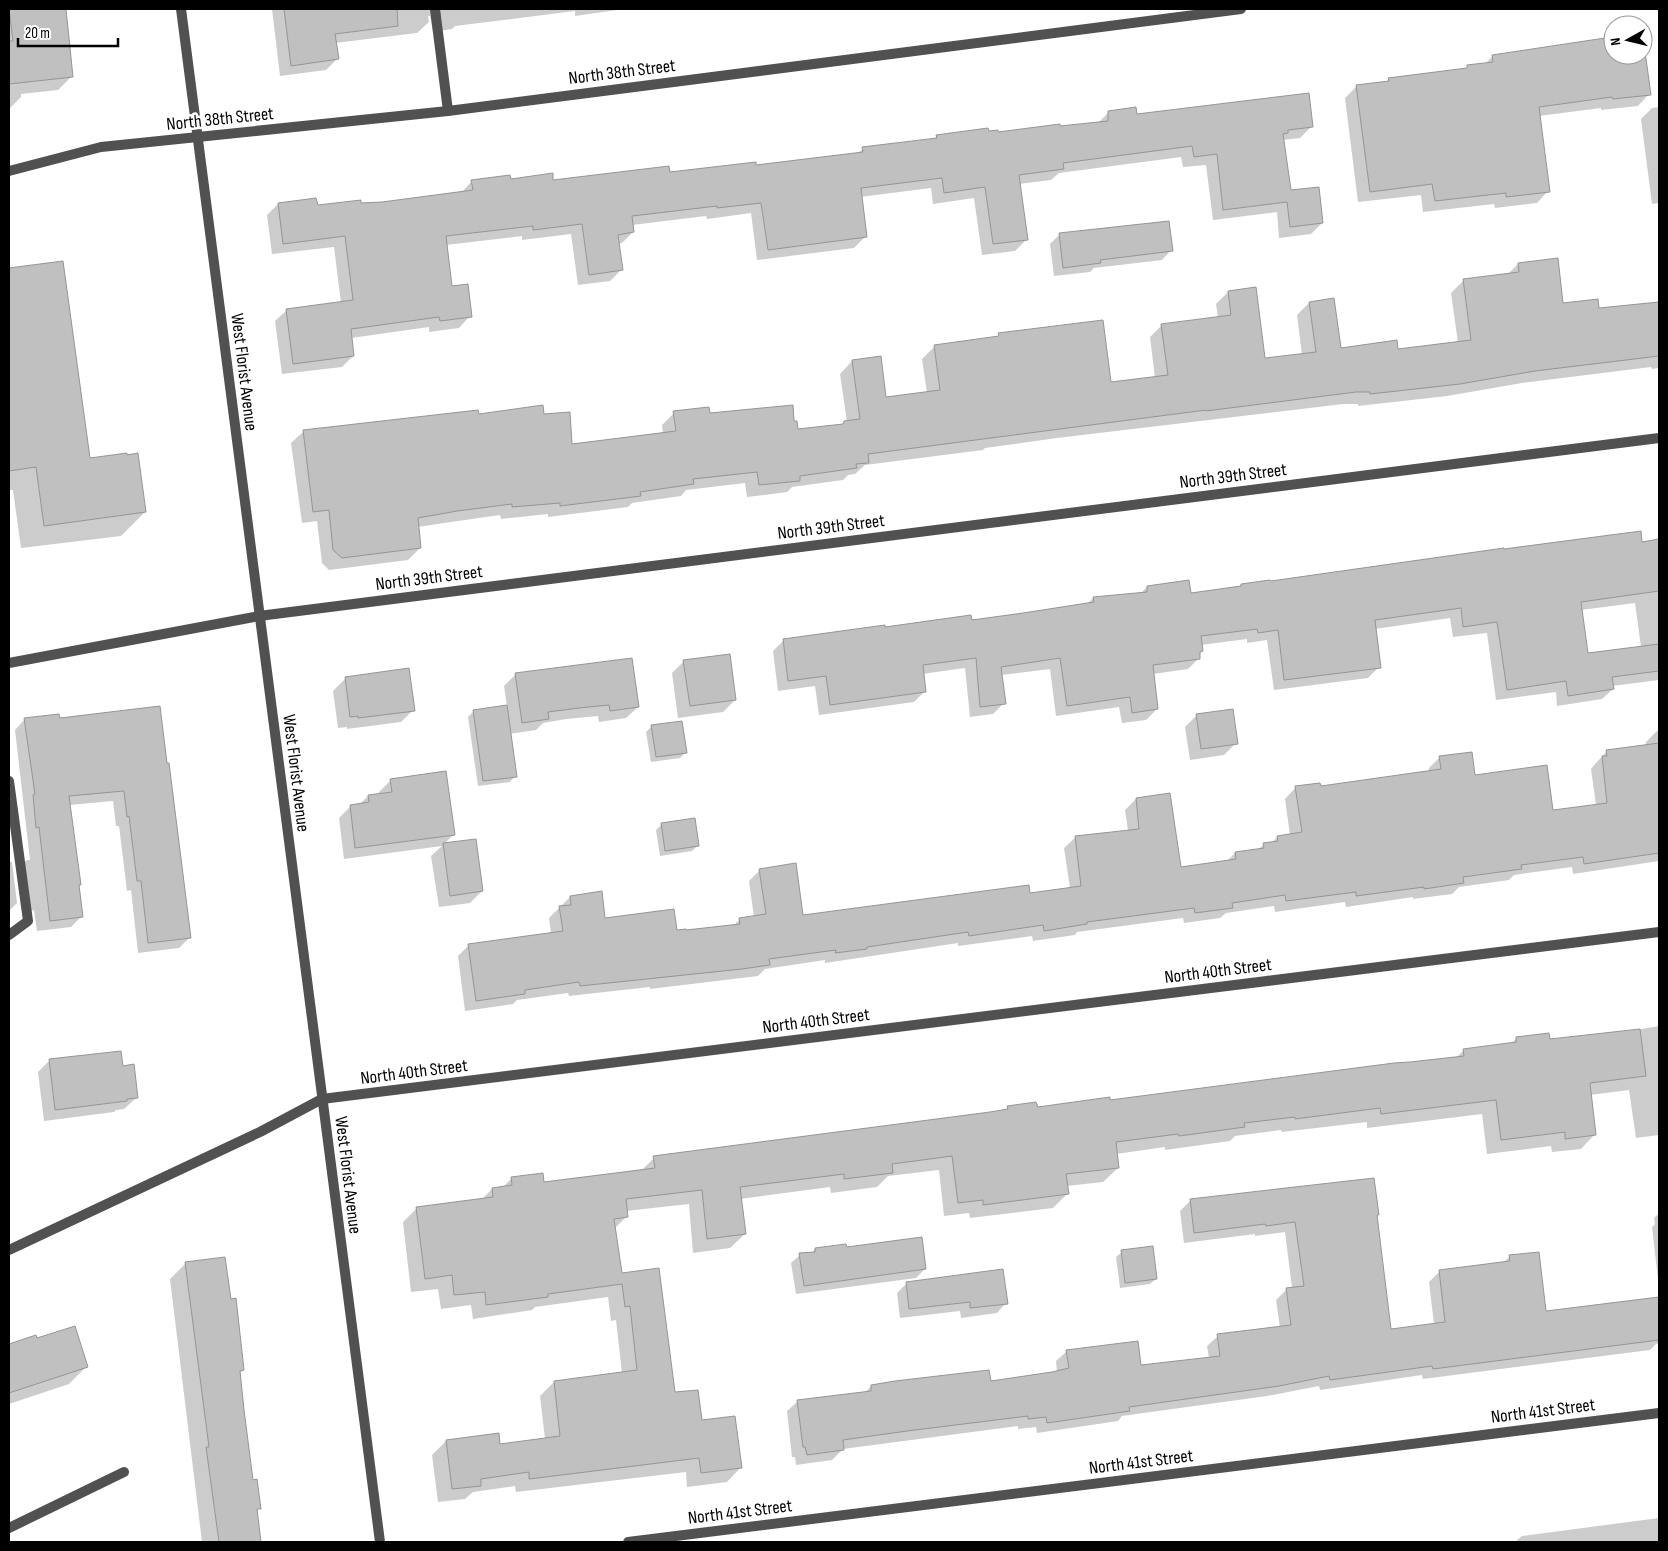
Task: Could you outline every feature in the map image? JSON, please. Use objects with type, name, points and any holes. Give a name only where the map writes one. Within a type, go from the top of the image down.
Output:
[{"type":"street","name":"West Florist Avenue","points":[[181,9],[380,1542]]},
{"type":"street","points":[[435,9],[448,111]]},
{"type":"street","name":"North 38th Street","points":[[9,171],[101,148],[448,111],[1241,9]]},
{"type":"street","name":"North 39th Street","points":[[9,663],[259,616],[1659,438]]},
{"type":"street","points":[[9,782],[28,921],[9,934]]},
{"type":"street","name":"North 40th Street","points":[[9,1250],[260,1132],[322,1100],[1659,932]]},
{"type":"street","name":"North 41st Street","points":[[628,1542],[1659,1413]]},
{"type":"street","points":[[9,1528],[124,1472]]},
{"type":"building","points":[[9,9],[66,9],[73,77],[9,84],[9,41],[13,41]]},
{"type":"building","points":[[284,9],[397,9],[398,26],[335,34],[339,59],[291,66]]},
{"type":"building","points":[[1603,38],[1603,65],[1647,65],[1651,95],[1613,99],[1612,97],[1539,107],[1550,192],[1506,197],[1506,193],[1435,201],[1432,184],[1370,192],[1356,85],[1389,81],[1388,78],[1467,68],[1467,65],[1493,62],[1492,55]]},
{"type":"building","points":[[1309,93],[1313,127],[1288,130],[1288,133],[1283,134],[1291,190],[1319,187],[1323,223],[1290,227],[1287,202],[1223,210],[1217,154],[1194,157],[1192,146],[1063,163],[1064,169],[1019,175],[1028,240],[993,244],[985,187],[944,193],[942,178],[861,188],[867,237],[768,250],[761,203],[632,216],[634,232],[618,235],[623,270],[589,275],[582,224],[533,230],[533,226],[446,236],[452,286],[468,284],[472,317],[440,321],[439,317],[351,329],[354,356],[293,364],[286,309],[353,300],[345,236],[283,244],[278,203],[316,198],[318,205],[361,200],[361,203],[382,202],[473,190],[471,180],[510,175],[511,179],[553,173],[553,180],[669,166],[670,172],[756,162],[756,165],[863,152],[862,147],[937,138],[936,135],[988,128],[989,131],[998,130],[998,132],[1060,124],[1060,126],[1108,121],[1108,111],[1136,107],[1137,114]]},
{"type":"building","points":[[1169,221],[1173,251],[1100,260],[1101,263],[1063,268],[1059,233]]},
{"type":"building","points":[[1558,258],[1563,303],[1598,299],[1599,308],[1659,302],[1659,356],[1535,371],[1460,384],[1370,394],[1370,392],[1356,392],[868,454],[869,463],[856,464],[857,468],[800,476],[800,481],[759,485],[757,472],[693,479],[694,484],[640,492],[641,496],[560,506],[560,503],[512,507],[512,504],[457,511],[418,518],[421,548],[342,558],[333,550],[329,510],[313,512],[303,430],[478,410],[479,414],[543,405],[544,414],[570,412],[572,444],[676,431],[673,411],[709,407],[710,413],[793,405],[794,421],[797,421],[798,429],[843,424],[844,421],[860,419],[852,360],[881,356],[886,397],[940,390],[934,345],[999,336],[998,333],[1103,320],[1111,382],[1168,375],[1161,324],[1231,315],[1228,291],[1256,287],[1265,358],[1316,352],[1309,302],[1334,298],[1341,348],[1397,340],[1398,349],[1471,340],[1463,279],[1519,272],[1518,263]]},
{"type":"building","points":[[63,261],[90,458],[138,453],[146,512],[44,526],[36,467],[9,471],[9,268]]},
{"type":"building","points":[[1641,531],[1642,542],[1659,539],[1659,591],[1581,602],[1588,653],[1659,644],[1659,671],[1612,677],[1614,689],[1568,696],[1566,681],[1507,690],[1497,622],[1463,627],[1461,608],[1375,620],[1381,668],[1284,680],[1278,630],[1258,633],[1257,629],[1201,636],[1203,651],[1200,652],[1200,659],[1153,665],[1158,709],[1132,713],[1130,697],[1067,706],[1060,658],[1001,667],[1006,704],[980,707],[976,658],[923,665],[926,692],[830,705],[826,676],[788,681],[783,639],[971,615],[972,620],[1023,613],[1094,602],[1093,597],[1147,592],[1147,586],[1189,580],[1191,593],[1270,580]]},
{"type":"building","points":[[730,654],[736,700],[690,706],[683,660]]},
{"type":"building","points":[[632,658],[639,707],[610,711],[609,705],[548,712],[549,719],[522,723],[515,673]]},
{"type":"building","points":[[409,668],[415,711],[358,718],[358,716],[350,717],[345,677]]},
{"type":"building","points":[[507,705],[517,777],[483,781],[473,710]]},
{"type":"building","points":[[160,706],[191,938],[148,943],[141,881],[137,881],[124,791],[69,796],[81,885],[79,885],[83,917],[50,921],[39,827],[36,828],[33,795],[35,794],[24,718],[59,714],[60,718]]},
{"type":"building","points":[[1233,709],[1238,744],[1201,749],[1196,714]]},
{"type":"building","points":[[682,721],[687,753],[656,757],[651,725]]},
{"type":"building","points":[[1659,743],[1659,853],[1584,864],[1583,857],[1521,865],[1522,869],[1463,877],[1464,883],[1424,889],[1424,887],[1356,896],[1356,892],[1286,901],[1285,895],[1232,903],[1233,908],[1195,913],[1194,908],[1087,922],[1087,924],[1044,931],[1043,925],[969,936],[968,932],[867,947],[867,949],[835,953],[836,950],[769,959],[770,965],[742,969],[580,986],[579,982],[525,990],[525,994],[476,1001],[468,944],[563,931],[559,906],[571,905],[570,896],[602,891],[605,918],[674,909],[677,930],[686,930],[740,924],[739,918],[766,914],[759,869],[796,863],[803,915],[1029,885],[1030,893],[1081,886],[1075,836],[1139,829],[1136,798],[1170,793],[1181,867],[1236,859],[1235,852],[1264,848],[1263,843],[1278,841],[1277,836],[1302,832],[1295,786],[1320,783],[1321,786],[1441,769],[1439,756],[1472,752],[1475,775],[1547,765],[1553,810],[1607,803],[1602,756],[1607,756],[1606,750]]},
{"type":"building","points":[[446,771],[455,835],[355,848],[350,805],[369,802],[368,795],[392,792],[390,779]]},
{"type":"building","points":[[695,818],[699,846],[665,851],[661,823]]},
{"type":"building","points":[[476,839],[483,891],[450,896],[443,843]]},
{"type":"building","points":[[1640,1029],[1646,1076],[1590,1083],[1596,1135],[1565,1139],[1565,1132],[1501,1140],[1496,1100],[1381,1114],[1380,1108],[1295,1119],[1295,1117],[1244,1123],[1245,1127],[1116,1142],[1119,1168],[1066,1174],[1069,1194],[983,1205],[983,1200],[958,1203],[952,1156],[892,1164],[893,1173],[844,1179],[844,1174],[740,1187],[746,1234],[707,1239],[702,1190],[626,1199],[628,1217],[614,1219],[622,1273],[659,1268],[675,1392],[698,1390],[702,1420],[735,1416],[742,1468],[701,1473],[699,1458],[529,1479],[529,1472],[481,1479],[481,1486],[452,1489],[446,1440],[499,1433],[500,1444],[560,1436],[554,1381],[637,1370],[630,1306],[625,1307],[622,1284],[548,1294],[548,1297],[486,1305],[485,1292],[454,1295],[452,1275],[425,1279],[416,1207],[493,1197],[492,1188],[512,1185],[511,1177],[543,1173],[544,1182],[655,1168],[653,1156],[990,1112],[1008,1109],[1007,1106],[1036,1102],[1038,1107],[1110,1097],[1110,1100],[1394,1063],[1464,1056],[1463,1049],[1516,1042],[1516,1037],[1549,1033],[1550,1039]]},
{"type":"building","points":[[121,1051],[123,1066],[134,1064],[138,1098],[55,1110],[49,1059]]},
{"type":"building","points":[[1374,1178],[1391,1329],[1445,1322],[1439,1270],[1510,1261],[1509,1255],[1539,1252],[1546,1311],[1659,1297],[1659,1340],[1433,1369],[1432,1366],[1330,1380],[1329,1376],[1279,1386],[1129,1407],[1130,1411],[1047,1423],[1046,1417],[1028,1419],[1028,1416],[907,1431],[843,1440],[844,1450],[807,1455],[805,1447],[803,1447],[797,1400],[871,1391],[871,1385],[895,1381],[989,1370],[991,1381],[1052,1372],[1069,1368],[1066,1350],[1138,1341],[1141,1365],[1220,1356],[1217,1334],[1291,1325],[1286,1288],[1304,1286],[1295,1222],[1194,1233],[1190,1199]]},
{"type":"building","points":[[922,1237],[926,1269],[804,1286],[799,1253],[815,1252],[815,1248],[846,1244],[847,1247]]},
{"type":"building","points":[[1153,1246],[1157,1279],[1125,1283],[1121,1250]]},
{"type":"building","points":[[225,1257],[231,1299],[236,1298],[244,1370],[240,1371],[253,1480],[257,1479],[261,1509],[257,1509],[261,1542],[219,1542],[206,1447],[209,1447],[185,1262]]},
{"type":"building","points":[[1003,1269],[1008,1304],[970,1308],[970,1302],[909,1309],[906,1282]]},
{"type":"building","points":[[75,1326],[88,1367],[9,1393],[9,1344],[36,1335],[37,1338]]}]
